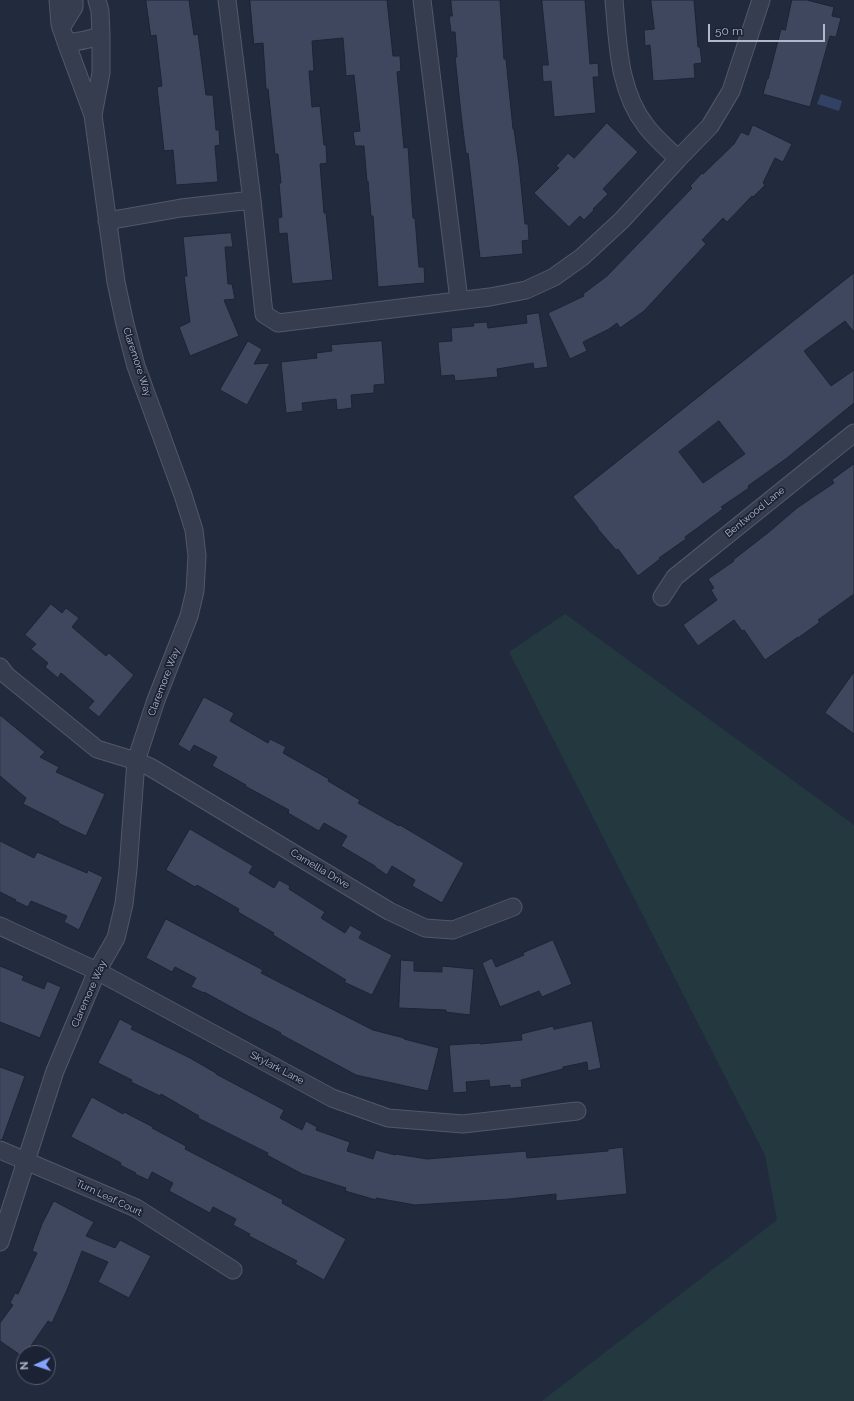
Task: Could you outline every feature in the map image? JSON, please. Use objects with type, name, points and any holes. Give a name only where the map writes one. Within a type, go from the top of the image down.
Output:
[{"type":"street","name":"Claremore Way","points":[[0,1242],[55,1071],[97,972],[116,938],[124,904],[128,870],[136,761],[156,700],[189,616],[195,591],[197,556],[194,530],[184,495],[136,366],[125,324],[116,282],[93,115],[64,35],[58,11],[58,0]]},
{"type":"street","points":[[74,0],[74,7],[64,35],[77,42],[92,39],[101,34]]},
{"type":"street","name":"Claremore Way","points":[[93,115],[101,73],[100,11],[97,0]]},
{"type":"street","points":[[227,0],[252,200],[264,314],[278,323],[526,290],[554,277],[582,257],[622,220],[710,126],[731,91],[762,0]]},
{"type":"street","points":[[422,0],[459,300]]},
{"type":"street","points":[[614,0],[622,74],[632,103],[646,126],[678,159]]},
{"type":"street","points":[[108,221],[181,208],[252,200]]},
{"type":"street","name":"Bentwood Lane","points":[[662,597],[675,577],[854,433]]},
{"type":"street","name":"Camellia Drive","points":[[0,667],[6,675],[97,749],[136,761],[150,768],[389,911],[425,928],[453,930],[514,907]]},
{"type":"street","name":"Skylark Lane","points":[[0,926],[97,972],[332,1098],[388,1118],[464,1124],[577,1110]]},
{"type":"street","name":"Turn Leaf Court","points":[[0,1150],[136,1208],[233,1270]]},
{"type":"green space","points":[[565,614],[854,825],[854,1401],[542,1401],[777,1220],[765,1155],[509,652]]},
{"type":"water","points":[[821,94],[842,101],[839,111],[817,104]]},
{"type":"building","points":[[146,0],[189,0],[194,35],[198,34],[206,95],[213,95],[216,130],[219,130],[220,145],[215,146],[218,182],[176,185],[173,150],[164,151],[157,87],[162,86],[156,35],[151,36]]},
{"type":"building","points":[[250,0],[387,0],[393,56],[400,56],[401,71],[397,72],[404,148],[408,147],[413,218],[415,218],[419,267],[424,267],[425,283],[378,287],[373,216],[371,216],[364,146],[355,146],[353,132],[360,131],[354,75],[346,76],[343,38],[312,41],[314,71],[309,71],[312,107],[320,106],[324,145],[326,145],[327,163],[320,164],[324,213],[326,213],[333,280],[292,284],[287,233],[279,234],[278,218],[282,217],[279,183],[281,183],[278,154],[275,154],[268,89],[266,89],[263,43],[254,44]]},
{"type":"building","points":[[451,0],[500,0],[504,59],[506,59],[525,224],[528,224],[529,240],[522,241],[523,254],[480,258],[468,153],[466,154],[461,114],[455,57],[457,57],[455,32],[451,32],[449,16],[452,16]]},
{"type":"building","points":[[542,0],[585,0],[590,64],[598,63],[599,77],[593,77],[596,113],[554,117],[551,81],[543,82],[542,65],[548,65]]},
{"type":"building","points":[[651,0],[694,0],[698,47],[700,47],[702,63],[694,64],[695,78],[653,81],[650,45],[645,46],[644,30],[654,29]]},
{"type":"building","points":[[792,0],[807,0],[834,7],[832,16],[841,18],[836,37],[830,36],[810,107],[763,94],[781,29],[785,30]]},
{"type":"building","points":[[607,123],[638,152],[603,189],[608,194],[593,209],[594,210],[584,220],[580,216],[569,227],[534,193],[559,168],[556,166],[568,153],[574,158]]},
{"type":"building","points":[[753,125],[792,144],[783,162],[775,158],[763,183],[765,185],[727,222],[723,218],[702,240],[706,244],[644,311],[620,328],[617,323],[609,329],[583,342],[587,351],[570,359],[548,313],[584,296],[583,294],[607,276],[692,188],[690,186],[702,173],[703,174],[734,144],[741,132],[748,135]]},
{"type":"building","points":[[231,233],[233,247],[225,247],[228,284],[232,284],[235,299],[224,300],[239,336],[190,356],[179,327],[190,322],[184,276],[187,276],[183,237]]},
{"type":"building","points":[[854,273],[854,332],[845,321],[804,351],[831,386],[854,370],[854,403],[787,458],[748,486],[749,488],[721,507],[723,509],[685,537],[686,539],[659,558],[660,559],[638,576],[618,549],[616,550],[573,497]],"holes":[[[719,421],[745,454],[703,483],[679,452]]]},
{"type":"building","points":[[539,313],[548,367],[534,369],[533,363],[497,369],[498,377],[455,381],[454,375],[441,376],[438,342],[452,341],[451,328],[474,326],[473,323],[487,322],[488,328],[527,323],[526,315]]},
{"type":"building","points":[[248,341],[262,349],[254,364],[270,363],[247,405],[220,390]]},
{"type":"building","points":[[382,341],[385,384],[374,385],[374,393],[351,395],[352,408],[337,410],[336,399],[302,403],[303,411],[286,413],[281,362],[317,358],[316,353],[332,351],[331,345]]},
{"type":"building","points":[[854,464],[854,594],[818,620],[820,622],[765,660],[744,630],[742,631],[734,620],[698,646],[683,625],[717,600],[711,590],[714,588],[708,579],[734,561],[733,560],[797,508],[834,483],[832,480]]},
{"type":"building","points":[[51,604],[62,613],[66,608],[79,618],[72,627],[106,656],[109,653],[134,675],[99,717],[88,708],[94,701],[61,673],[58,678],[45,667],[48,663],[31,649],[36,644],[25,635]]},
{"type":"building","points":[[854,672],[854,734],[825,713]]},
{"type":"building","points":[[204,697],[234,713],[230,721],[268,743],[270,739],[286,747],[283,753],[329,779],[328,781],[360,800],[358,803],[399,826],[400,825],[464,863],[442,903],[412,886],[415,880],[392,866],[387,875],[375,866],[341,846],[347,836],[324,823],[319,831],[288,813],[289,810],[212,766],[217,757],[194,745],[190,752],[178,745]]},
{"type":"building","points":[[0,715],[45,752],[40,757],[59,767],[56,772],[105,794],[86,836],[23,804],[26,798],[0,776]]},
{"type":"building","points":[[190,829],[253,866],[249,873],[274,888],[279,880],[290,886],[289,889],[325,912],[321,918],[345,933],[350,925],[362,932],[359,938],[392,955],[372,995],[344,982],[346,980],[273,935],[274,933],[238,912],[239,909],[197,885],[195,887],[166,870]]},
{"type":"building","points":[[0,841],[34,858],[37,852],[87,873],[88,870],[103,877],[79,930],[64,922],[67,916],[31,901],[28,907],[0,892]]},
{"type":"building","points":[[166,919],[263,970],[261,973],[373,1030],[439,1048],[428,1091],[356,1075],[280,1034],[281,1033],[204,992],[191,987],[196,978],[175,967],[172,972],[146,958]]},
{"type":"building","points":[[553,940],[572,984],[542,997],[539,991],[500,1007],[482,963],[492,958],[496,967]]},
{"type":"building","points":[[401,960],[414,961],[414,971],[442,972],[442,966],[474,969],[470,1015],[446,1012],[446,1010],[399,1008]]},
{"type":"building","points":[[0,966],[24,976],[22,980],[44,989],[47,981],[61,987],[40,1038],[0,1022]]},
{"type":"building","points":[[120,1019],[133,1026],[131,1029],[190,1058],[216,1074],[284,1110],[280,1118],[302,1130],[306,1121],[317,1127],[316,1130],[350,1142],[347,1151],[373,1159],[376,1150],[395,1155],[427,1159],[526,1151],[527,1158],[608,1151],[608,1149],[623,1147],[627,1194],[556,1201],[556,1194],[509,1199],[415,1205],[376,1198],[376,1200],[345,1191],[346,1188],[302,1174],[267,1155],[268,1153],[198,1118],[199,1116],[161,1094],[160,1096],[131,1082],[132,1080],[98,1063]]},
{"type":"building","points":[[592,1021],[601,1068],[588,1071],[587,1062],[563,1067],[563,1069],[521,1080],[522,1087],[510,1088],[510,1085],[490,1087],[489,1080],[466,1082],[467,1092],[453,1093],[449,1045],[522,1040],[521,1034],[553,1026],[554,1029]]},
{"type":"building","points":[[0,1067],[25,1076],[2,1140],[0,1140]]},
{"type":"building","points":[[92,1097],[123,1114],[124,1112],[153,1127],[152,1128],[186,1146],[185,1149],[283,1200],[282,1203],[346,1239],[324,1280],[295,1264],[297,1261],[249,1236],[250,1234],[233,1225],[236,1219],[213,1207],[210,1213],[169,1191],[173,1183],[152,1172],[148,1180],[120,1165],[121,1163],[71,1137]]},
{"type":"building","points":[[54,1201],[94,1222],[86,1236],[115,1248],[120,1240],[151,1256],[129,1298],[98,1282],[108,1262],[82,1251],[52,1323],[48,1321],[32,1345],[16,1345],[16,1352],[0,1341],[0,1323],[13,1305],[10,1303],[15,1293],[18,1294],[37,1253],[32,1251],[42,1224]]}]
